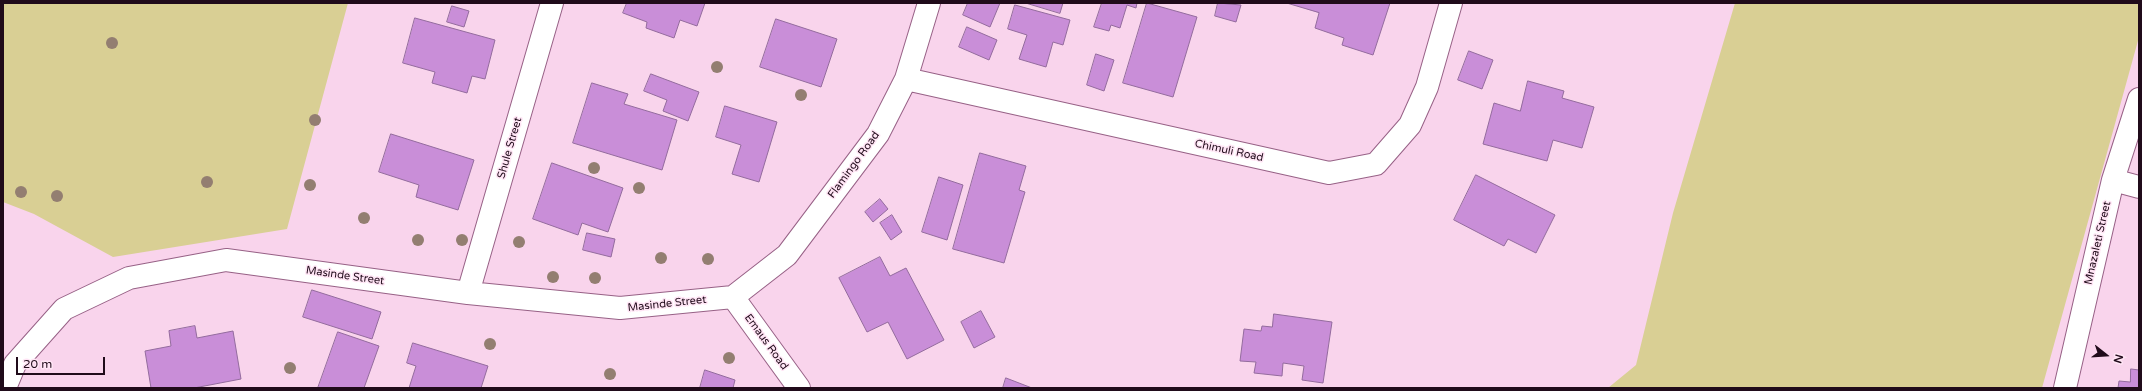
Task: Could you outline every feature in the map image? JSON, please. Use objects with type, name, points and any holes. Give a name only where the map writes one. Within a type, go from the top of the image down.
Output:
[{"type":"street","name":"Shule Street","points":[[468,293],[552,3]]},
{"type":"street","name":"Flamingo Road","points":[[733,297],[787,255],[878,134],[906,80],[929,3]]},
{"type":"street","name":"Chimuli Road","points":[[906,80],[1329,173],[1376,164],[1410,125],[1427,87],[1451,3]]},
{"type":"street","name":"Mnazaleti Street","points":[[2065,388],[2113,180],[2139,99]]},
{"type":"street","points":[[2113,180],[2139,187]]},
{"type":"street","name":"Masinde Street","points":[[5,388],[15,364],[64,309],[129,278],[226,260],[468,293],[620,308],[733,297]]},
{"type":"street","name":"Emaus Road","points":[[733,297],[798,388]]},
{"type":"shaded area","points":[[3,3],[348,3],[287,229],[113,257],[34,214],[3,202]]},
{"type":"shaded area","points":[[1735,3],[2139,3],[2139,37],[2042,388],[1608,388],[1636,365],[1673,213]]},
{"type":"building","points":[[627,3],[705,3],[697,26],[680,20],[674,38],[646,28],[647,22],[623,13]]},
{"type":"building","points":[[968,3],[1000,3],[990,27],[963,15]]},
{"type":"building","points":[[1026,3],[1063,3],[1060,13]]},
{"type":"building","points":[[1102,3],[1137,3],[1136,8],[1127,5],[1120,28],[1111,25],[1109,31],[1094,27]]},
{"type":"building","points":[[1147,3],[1197,17],[1173,97],[1123,83]]},
{"type":"building","points":[[1218,3],[1241,5],[1236,22],[1215,16]]},
{"type":"building","points":[[1287,3],[1390,3],[1373,55],[1342,45],[1344,38],[1315,28],[1319,13]]},
{"type":"building","points":[[1015,5],[1070,20],[1063,45],[1053,42],[1046,67],[1019,59],[1027,35],[1008,29]]},
{"type":"building","points":[[452,6],[469,11],[464,27],[447,22]]},
{"type":"building","points":[[415,18],[495,40],[485,79],[472,76],[467,93],[432,83],[435,72],[403,63]]},
{"type":"building","points":[[776,19],[837,39],[821,87],[760,67]]},
{"type":"building","points":[[967,27],[997,40],[989,60],[959,47]]},
{"type":"building","points":[[1469,51],[1493,60],[1482,89],[1458,80]]},
{"type":"building","points":[[1096,54],[1114,60],[1104,91],[1087,85]]},
{"type":"building","points":[[651,74],[699,92],[688,121],[663,111],[667,100],[644,91]]},
{"type":"building","points":[[1528,81],[1564,91],[1562,98],[1594,107],[1582,148],[1553,140],[1547,161],[1483,144],[1494,103],[1520,111]]},
{"type":"building","points":[[592,83],[628,94],[624,104],[677,120],[662,170],[573,143]]},
{"type":"building","points":[[725,106],[777,122],[759,182],[732,174],[741,145],[716,137]]},
{"type":"building","points":[[391,134],[474,160],[458,210],[416,197],[419,185],[379,172]]},
{"type":"building","points":[[980,153],[1026,166],[1019,190],[1025,192],[1004,263],[953,249]]},
{"type":"building","points":[[552,163],[623,188],[608,232],[582,223],[578,235],[533,219]]},
{"type":"building","points":[[1476,175],[1555,215],[1536,253],[1508,239],[1504,246],[1454,220]]},
{"type":"building","points":[[939,177],[963,185],[947,240],[922,232]]},
{"type":"building","points":[[880,199],[888,209],[873,222],[865,212]]},
{"type":"building","points":[[892,215],[902,232],[891,240],[880,223]]},
{"type":"building","points":[[587,233],[615,239],[611,257],[583,250]]},
{"type":"building","points":[[880,257],[890,276],[906,268],[944,340],[907,359],[888,322],[867,332],[839,278]]},
{"type":"building","points":[[312,290],[381,312],[372,339],[303,317]]},
{"type":"building","points":[[981,311],[995,337],[974,348],[961,322]]},
{"type":"building","points":[[1274,314],[1332,322],[1323,383],[1302,380],[1304,366],[1283,363],[1282,376],[1254,373],[1256,362],[1240,361],[1244,329],[1261,331],[1262,326],[1272,327]]},
{"type":"building","points":[[195,326],[197,338],[233,331],[241,379],[194,388],[151,388],[145,351],[171,346],[169,331]]},
{"type":"building","points":[[338,332],[379,346],[364,388],[318,388]]},
{"type":"building","points":[[413,343],[488,366],[481,388],[409,388],[416,366],[407,363]]},
{"type":"building","points":[[2131,369],[2139,370],[2139,388],[2118,388],[2119,381],[2130,382]]},
{"type":"building","points":[[705,370],[735,380],[733,388],[700,388]]},
{"type":"building","points":[[1006,378],[1032,388],[1003,388]]}]
